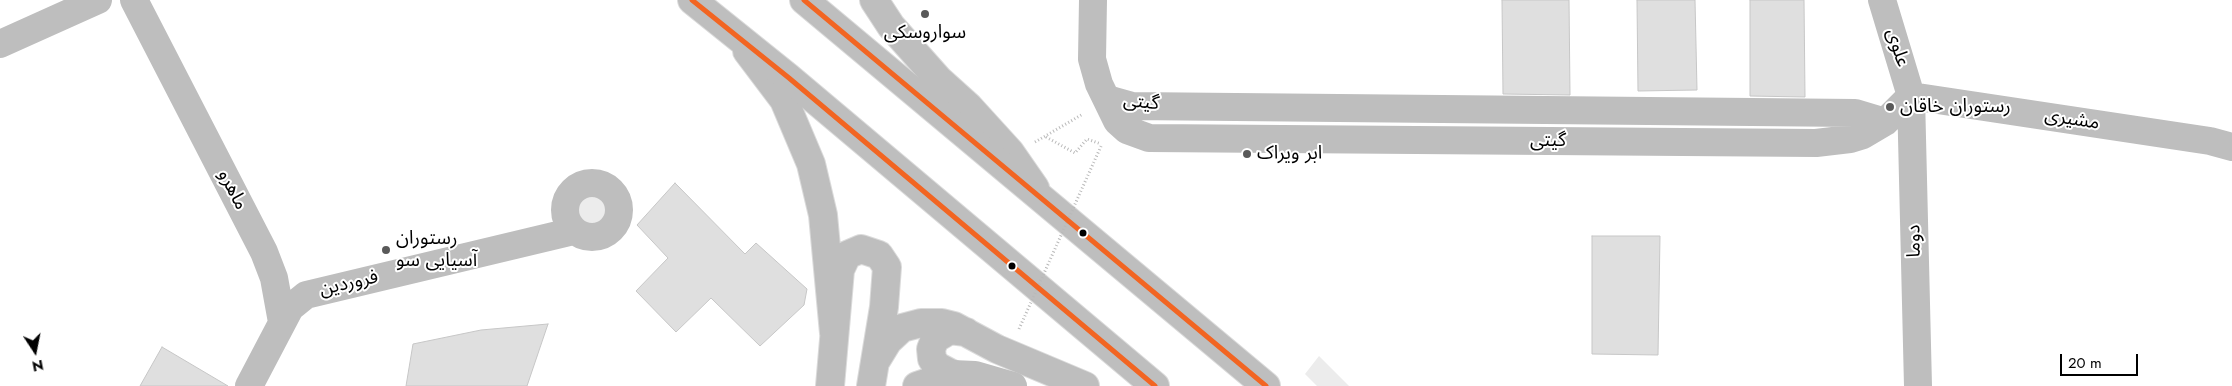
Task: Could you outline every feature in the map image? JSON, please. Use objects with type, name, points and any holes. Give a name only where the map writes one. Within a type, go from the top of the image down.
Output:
[{"type":"main road","points":[[0,44],[98,0]]},
{"type":"main road","name":"ماهرو","points":[[134,0],[264,252],[274,278],[282,322]]},
{"type":"main road","points":[[692,0],[1155,386]]},
{"type":"main road","points":[[804,0],[1266,386]]},
{"type":"main road","points":[[874,0],[890,26],[939,80],[970,108],[1010,152],[1042,197]]},
{"type":"main road","name":"گیتی","points":[[1092,0],[1092,59],[1094,70],[1117,121],[1127,130],[1149,138],[1816,143],[1850,139],[1863,135],[1885,122],[1911,96]]},
{"type":"main road","name":"علوی","points":[[1882,0],[1911,96]]},
{"type":"main road","points":[[728,29],[775,86],[794,122],[811,164],[823,215],[834,333]]},
{"type":"main road","name":"مشیری","points":[[1911,96],[2210,141],[2232,147]]},
{"type":"main road","name":"دوما","points":[[1911,96],[1918,386]]},
{"type":"main road","name":"فروردین","points":[[282,322],[290,308],[306,295],[574,231]]},
{"type":"main road","points":[[830,386],[840,270],[844,258],[856,250],[872,250],[883,258],[887,274],[873,375]]},
{"type":"main road","points":[[249,386],[282,322]]},
{"type":"main road","points":[[873,375],[888,341],[902,328],[921,323],[942,323],[966,332],[997,349],[1085,386]]},
{"type":"main road","points":[[966,332],[950,330],[935,339],[931,349],[932,359],[937,366],[952,374],[975,376],[1013,386]]},
{"type":"main road","points":[[917,386],[952,374]]},
{"type":"path","points":[[1019,329],[1102,144],[1088,139],[1076,153],[1046,138],[1107,98]]},
{"type":"shaded area","points":[[595,190],[602,193],[608,199],[611,210],[610,218],[602,227],[595,230],[587,230],[580,227],[572,218],[571,206],[574,199],[583,191]]},
{"type":"shaded area","points":[[1319,356],[1349,386],[1317,386],[1305,374]]},
{"type":"building","points":[[1502,0],[1569,0],[1570,95],[1503,94]]},
{"type":"building","points":[[1637,0],[1695,0],[1697,90],[1638,91]]},
{"type":"building","points":[[1750,0],[1804,0],[1805,97],[1750,96]]},
{"type":"building","points":[[675,183],[745,254],[756,243],[807,289],[804,305],[760,346],[711,298],[676,332],[636,291],[668,258],[637,225]]},
{"type":"building","points":[[1592,236],[1660,236],[1658,355],[1592,354]]},
{"type":"building","points":[[548,324],[527,386],[406,386],[413,344],[481,330]]},
{"type":"building","points":[[162,347],[228,386],[140,386]]},
{"type":"transit line","points":[[692,0],[789,78],[1155,386]]},
{"type":"transit line","points":[[804,0],[1266,386]]},
{"type":"place","name":"سواروسکی","points":[[925,14]]},
{"type":"place","name":"رستوران خاقان","points":[[1890,107]]},
{"type":"place","name":"ابر ویراک","points":[[1247,154]]},
{"type":"place","name":"رستوران آسیایی سو","points":[[386,250]]}]
